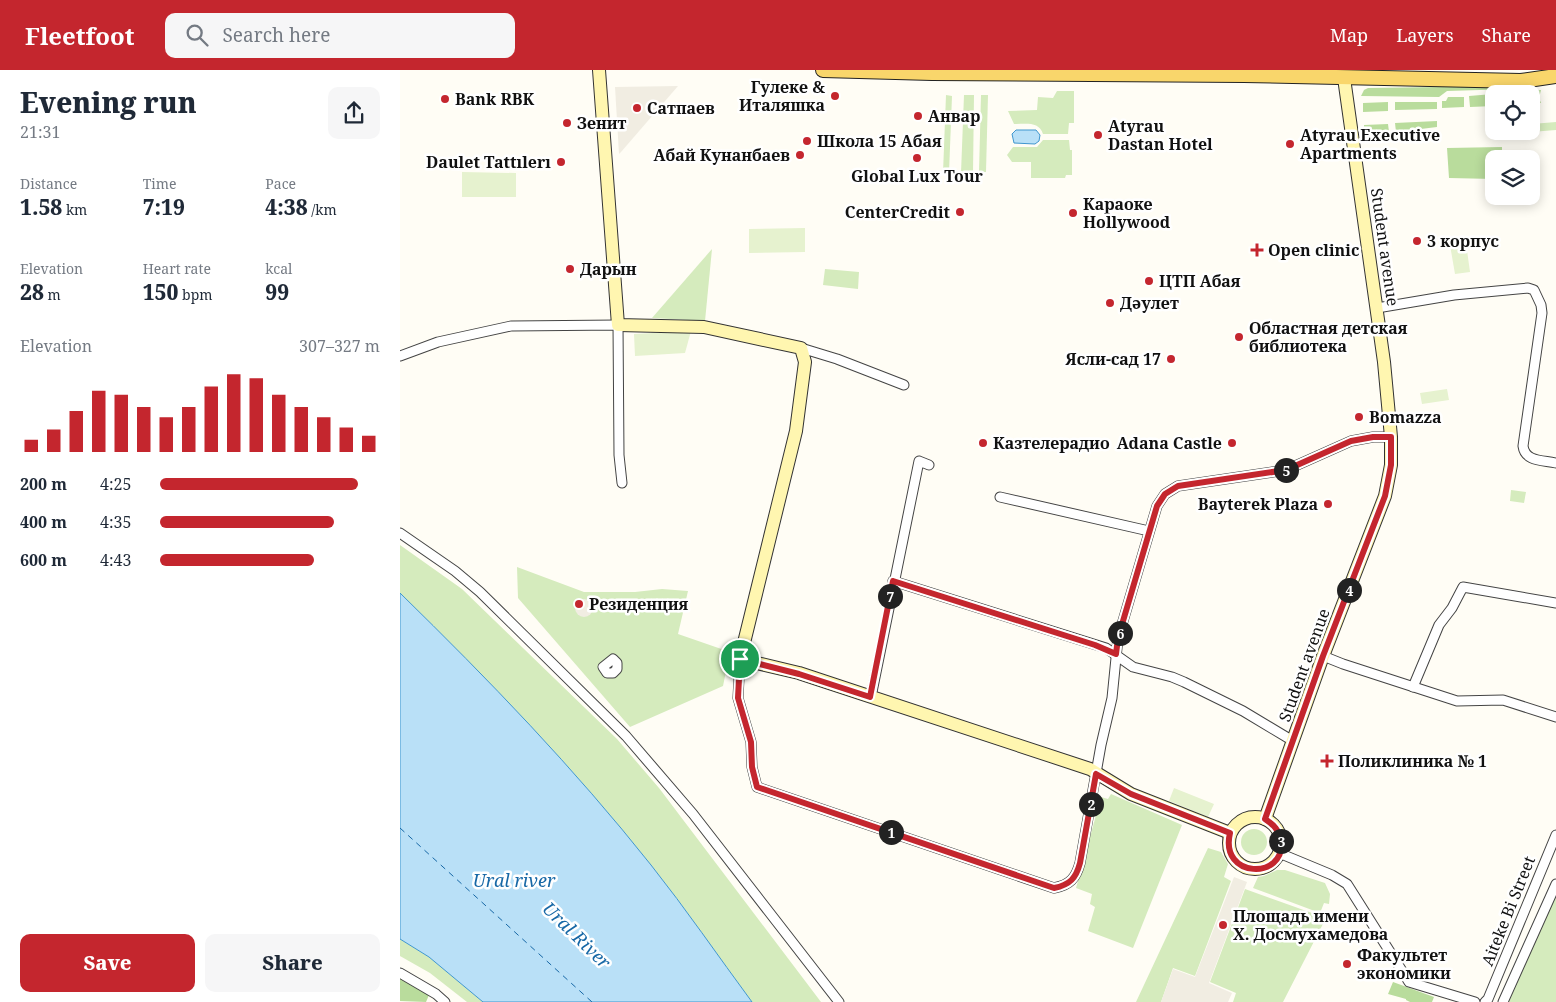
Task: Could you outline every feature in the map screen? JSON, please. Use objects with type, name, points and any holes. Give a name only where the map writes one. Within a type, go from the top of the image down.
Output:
[{"type":"main road","points":[[823,70],[1234,75],[1343,73],[1520,80],[1556,76]]},
{"type":"main road","points":[[1487,70],[1556,76]]},
{"type":"street","points":[[599,70],[618,325],[619,455],[622,483]]},
{"type":"street","name":"Student avenue","points":[[1265,819],[1323,656],[1385,496],[1391,465],[1391,437],[1384,362],[1343,73]]},
{"type":"street","points":[[1377,308],[1462,294],[1528,288],[1534,290],[1541,305],[1542,313],[1523,452],[1530,458],[1556,462]]},
{"type":"street","points":[[400,356],[438,342],[511,326],[618,325],[704,327],[801,348],[904,385]]},
{"type":"street","points":[[801,348],[805,362],[796,431],[740,659],[738,698],[751,742],[752,767],[757,787],[1054,888],[1070,883],[1077,874],[1112,698],[1118,638],[1157,506],[1165,494],[1178,486],[1286,470],[1351,441],[1373,437],[1391,437]]},
{"type":"street","points":[[870,697],[919,461],[929,465]]},
{"type":"street","points":[[1000,497],[1149,531]]},
{"type":"street","points":[[400,533],[455,571],[480,592],[626,736],[694,814],[839,1002]]},
{"type":"street","points":[[893,581],[1095,645],[1116,654],[1133,667],[1184,682],[1243,711],[1293,741]]},
{"type":"street","points":[[1413,687],[1439,625],[1452,608],[1463,587],[1556,603]]},
{"type":"street","points":[[1323,656],[1457,701],[1503,700],[1556,717]]},
{"type":"street","points":[[740,659],[799,674],[1090,769],[1131,794],[1230,833]]},
{"type":"street","points":[[1248,818],[1265,819],[1279,833],[1281,843],[1279,853],[1268,866],[1250,870],[1235,861],[1230,854],[1228,845],[1230,833],[1240,822],[1248,818]]},
{"type":"street","name":"Aiteke Bi Street","points":[[1487,1001],[1556,835]]},
{"type":"street","points":[[1279,853],[1332,875],[1347,884],[1409,982],[1475,1002]]},
{"type":"street","points":[[1502,1002],[1556,884]]},
{"type":"street","points":[[400,973],[436,994],[445,1002]]},
{"type":"green space","points":[[1485,86],[1485,90],[1447,91],[1439,97],[1361,96],[1364,90],[1368,88]]},
{"type":"green space","points":[[1057,91],[1074,91],[1074,123],[1069,123],[1068,134],[1043,134],[1035,125],[1014,124],[1008,111],[1037,110],[1038,97],[1053,98]]},
{"type":"green space","points":[[946,95],[952,96],[949,173],[943,173]]},
{"type":"green space","points":[[964,95],[974,95],[973,173],[961,173]]},
{"type":"green space","points":[[981,95],[988,95],[986,172],[979,172]]},
{"type":"green space","points":[[1485,95],[1485,106],[1470,107],[1469,96]]},
{"type":"green space","points":[[1448,97],[1464,97],[1464,107],[1442,108],[1442,101],[1446,101]]},
{"type":"green space","points":[[1388,102],[1388,111],[1363,112],[1363,103]]},
{"type":"green space","points":[[1395,102],[1437,102],[1437,109],[1395,110]]},
{"type":"green space","points":[[1437,121],[1437,127],[1396,132],[1395,123]]},
{"type":"green space","points":[[1556,122],[1556,130],[1540,131],[1540,123]]},
{"type":"green space","points":[[1388,124],[1389,132],[1364,135],[1364,125]]},
{"type":"green space","points":[[1043,140],[1069,140],[1070,150],[1072,150],[1072,175],[1066,175],[1065,178],[1031,178],[1031,162],[1012,162],[1007,155],[1013,147],[1037,147]]},
{"type":"green space","points":[[1502,147],[1502,150],[1485,150],[1485,179],[1449,178],[1447,148]]},
{"type":"green space","points":[[462,172],[516,173],[516,197],[462,197]]},
{"type":"green space","points":[[805,228],[805,252],[749,253],[749,229]]},
{"type":"green space","points":[[1466,243],[1470,272],[1455,274],[1450,245]]},
{"type":"green space","points":[[712,249],[705,321],[652,318]]},
{"type":"green space","points":[[825,269],[859,272],[858,289],[823,285]]},
{"type":"green space","points":[[691,331],[685,353],[635,356],[634,334]]},
{"type":"green space","points":[[1447,389],[1449,400],[1422,404],[1420,393]]},
{"type":"green space","points":[[1511,490],[1526,492],[1524,503],[1510,501]]},
{"type":"green space","points":[[400,545],[462,589],[617,739],[659,788],[821,1002],[752,1002],[664,882],[592,794],[498,692],[400,593]]},
{"type":"green space","points":[[517,567],[584,592],[635,592],[662,589],[688,591],[678,634],[730,652],[723,686],[630,727],[518,598]]},
{"type":"green space","points":[[1174,788],[1214,804],[1208,817],[1169,801]]},
{"type":"green space","points":[[1111,794],[1182,825],[1133,948],[1088,931],[1095,907],[1090,904],[1092,894],[1076,888],[1101,797],[1108,799]]},
{"type":"green space","points":[[1254,829],[1264,832],[1267,842],[1264,852],[1254,855],[1244,852],[1241,842],[1244,832]]},
{"type":"green space","points":[[1208,848],[1221,852],[1228,864],[1224,877],[1231,881],[1195,976],[1173,968],[1161,1002],[1136,1002]]},
{"type":"green space","points":[[1277,870],[1285,870],[1325,883],[1330,894],[1329,904],[1324,903],[1320,913],[1253,888],[1258,877]]},
{"type":"green space","points":[[1556,884],[1556,1002],[1503,1002]]},
{"type":"green space","points":[[1245,889],[1326,918],[1283,1002],[1233,1002],[1236,993],[1210,982]]},
{"type":"green space","points":[[400,939],[429,957],[483,1002],[467,1002],[430,973],[400,956]]},
{"type":"green space","points":[[400,977],[429,995],[426,1002],[400,1001]]},
{"type":"green space","points":[[1393,982],[1434,997],[1432,1002],[1410,1002],[1388,994]]},
{"type":"shaded area","points":[[678,86],[621,152],[619,154],[615,87]]},
{"type":"shaded area","points":[[584,599],[590,602],[593,608],[590,614],[584,617],[578,614],[575,608],[578,602]]},
{"type":"shaded area","name":"Площадь имени Х. Досмухамедова","points":[[1234,877],[1247,882],[1209,983],[1232,993],[1228,1002],[1161,1002],[1173,969],[1195,977]]},
{"type":"water","points":[[1016,130],[1036,130],[1040,135],[1039,141],[1035,144],[1014,143],[1012,134]]},
{"type":"water","name":"Ural river","points":[[400,593],[498,692],[592,794],[664,882],[752,1002],[483,1002],[429,957],[400,939]]},
{"type":"ferry route","points":[[400,828],[592,1002]]},
{"type":"place","name":"Гулеке & Италяшка","points":[[835,96]]},
{"type":"place","name":"Bank RBK","points":[[445,99]]},
{"type":"place","name":"Сатпаев","points":[[637,108]]},
{"type":"place","name":"Анвар","points":[[918,116]]},
{"type":"place","name":"Зенит","points":[[567,123]]},
{"type":"place","name":"Atyrau Dastan Hotel","points":[[1098,135]]},
{"type":"place","name":"Школа 15 Абая","points":[[807,141]]},
{"type":"place","name":"Atyrau Executive Apartments","points":[[1290,144]]},
{"type":"place","name":"Абай Кунанбаев","points":[[800,155]]},
{"type":"place","name":"Global Lux Tour","points":[[917,158]]},
{"type":"place","name":"Daulet Tattılerı","points":[[561,162]]},
{"type":"place","name":"CenterCredit","points":[[960,212]]},
{"type":"place","name":"Караоке Hollywood","points":[[1073,213]]},
{"type":"place","name":"3 корпус","points":[[1417,241]]},
{"type":"place","name":"Open clinic","points":[[1257,250]]},
{"type":"place","name":"Дарын","points":[[570,269]]},
{"type":"place","name":"ЦТП Абая","points":[[1149,281]]},
{"type":"place","name":"Дәулет","points":[[1110,303]]},
{"type":"place","name":"Областная детская библиотека","points":[[1239,337]]},
{"type":"place","name":"Ясли-сад 17","points":[[1171,359]]},
{"type":"place","name":"Bomazza","points":[[1359,417]]},
{"type":"place","name":"Казтелерадио","points":[[983,443]]},
{"type":"place","name":"Adana Сastle","points":[[1232,443]]},
{"type":"place","name":"Bayterek Plaza","points":[[1328,504]]},
{"type":"place","name":"Резиденция","points":[[579,604]]},
{"type":"place","name":"Поликлиника № 1","points":[[1327,761]]},
{"type":"place","name":"Площадь имени Х. Досмухамедова","points":[[1223,925]]},
{"type":"place","name":"Факультет экономики","points":[[1347,964]]},
{"type":"route","points":[[1373,437],[1391,437],[1391,465],[1385,496],[1323,656],[1265,819],[1276,828],[1281,843],[1279,853],[1268,866],[1250,870],[1242,866],[1230,854],[1228,845],[1230,833],[1131,794],[1096,774],[1077,874],[1070,883],[1054,888],[757,787],[752,767],[751,742],[738,698],[740,659],[799,674],[870,697],[893,581],[1106,648],[1116,654],[1118,638],[1149,531],[1157,506],[1165,494],[1178,486],[1286,470],[1351,441],[1373,437]]},
{"type":"water label","name":"Ural River","points":[[577,935]]}]
